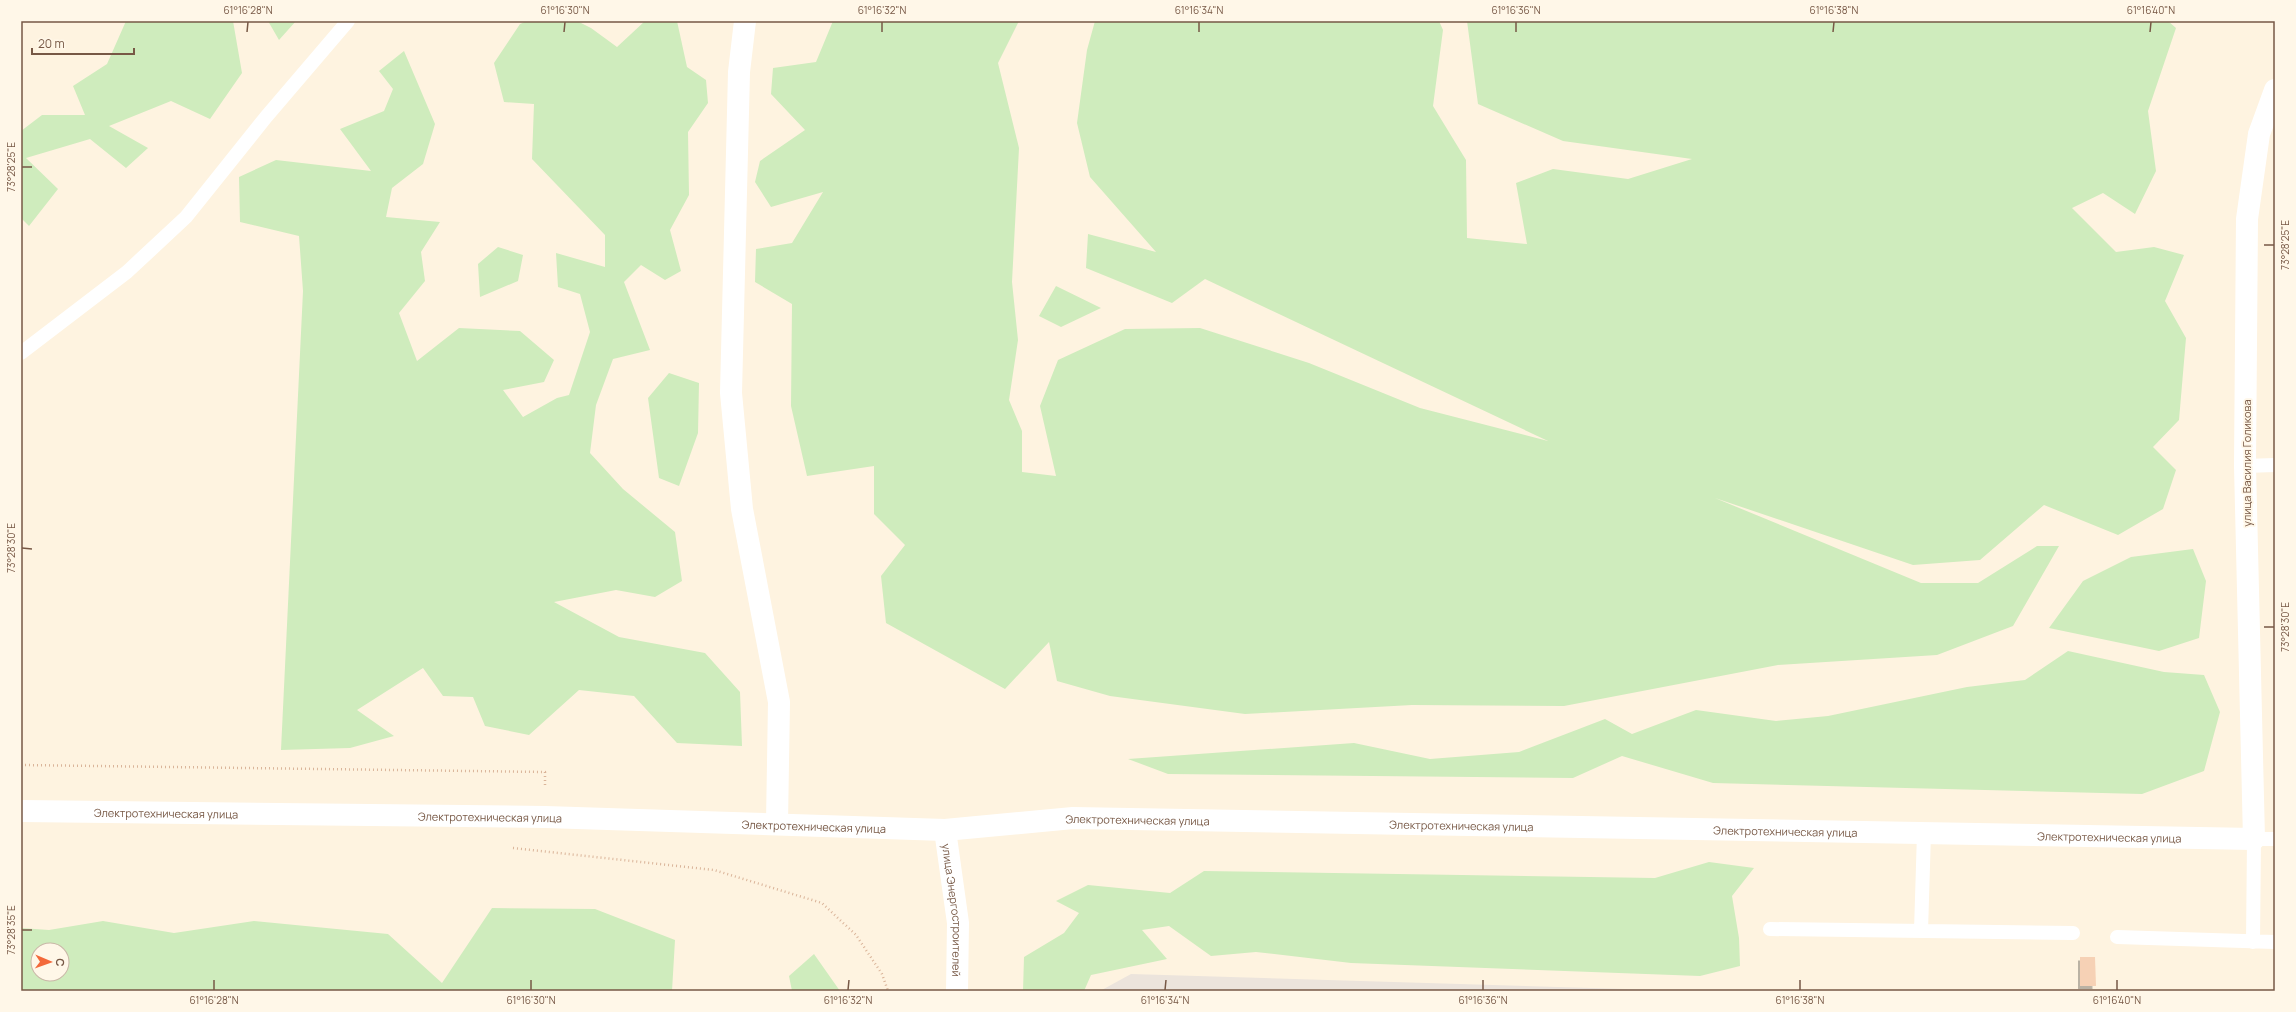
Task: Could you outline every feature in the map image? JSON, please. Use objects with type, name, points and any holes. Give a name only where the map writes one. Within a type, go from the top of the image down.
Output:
[{"type":"street","points":[[745,21],[739,72],[730,393],[742,509],[779,702],[777,824]]},
{"type":"street","name":"улица Василия Голикова","points":[[2254,839],[2244,466],[2247,219],[2259,134],[2275,90]]},
{"type":"street","name":"Электротехническая улица","points":[[21,811],[545,817],[945,830],[1073,818],[2254,839]]},
{"type":"street","name":"улица Энергостроителей","points":[[945,830],[958,923],[957,991]]},
{"type":"lane","points":[[21,353],[127,272],[186,217],[266,117],[348,21]]},
{"type":"lane","points":[[2244,466],[2275,465]]},
{"type":"lane","points":[[1921,931],[1924,833]]},
{"type":"lane","points":[[2253,942],[2254,839],[2275,839]]},
{"type":"lane","points":[[1770,929],[2074,933]]},
{"type":"lane","points":[[2117,937],[2275,942]]},
{"type":"path","points":[[21,765],[546,772],[545,852]]},
{"type":"path","points":[[506,847],[714,870],[822,903],[856,935],[882,974],[888,991]]},
{"type":"shaded area","points":[[1131,974],[1693,991],[1100,991]]},
{"type":"green space","points":[[126,21],[233,21],[242,73],[210,119],[171,101],[109,126],[148,148],[126,168],[90,139],[26,158],[58,189],[29,226],[21,218],[21,131],[42,115],[85,115],[73,86],[107,64]]},
{"type":"green space","points":[[268,21],[296,21],[279,40]]},
{"type":"green space","points":[[527,21],[577,21],[591,28],[617,47],[645,21],[677,21],[687,67],[706,80],[708,103],[688,132],[689,195],[670,230],[681,271],[665,280],[641,265],[624,282],[650,350],[613,359],[596,405],[590,453],[623,489],[675,532],[682,581],[655,597],[616,590],[554,602],[619,637],[705,653],[740,692],[742,746],[677,743],[634,696],[579,690],[529,735],[485,726],[473,697],[443,696],[423,668],[357,710],[394,736],[350,748],[281,750],[303,291],[299,236],[240,222],[239,177],[276,160],[371,171],[340,129],[384,111],[393,89],[379,71],[404,51],[435,124],[423,164],[392,188],[386,217],[440,222],[421,252],[425,281],[399,313],[417,361],[459,328],[520,331],[554,360],[544,382],[503,390],[523,417],[557,398],[569,395],[590,332],[580,294],[558,287],[556,253],[605,267],[605,235],[532,159],[534,104],[504,102],[494,63],[520,24]]},
{"type":"green space","points":[[833,21],[1019,21],[998,63],[1019,148],[1012,282],[1018,340],[1009,400],[1022,431],[1022,472],[1056,476],[1040,406],[1058,360],[1125,329],[1200,328],[1309,363],[1420,408],[1548,441],[1205,279],[1172,303],[1086,268],[1088,234],[1156,252],[1090,177],[1077,123],[1087,50],[1095,21],[1439,21],[1443,30],[1433,106],[1466,160],[1467,238],[1527,244],[1516,183],[1553,169],[1628,179],[1692,159],[1563,141],[1478,104],[1467,21],[2168,21],[2176,28],[2148,111],[2156,171],[2135,214],[2103,193],[2072,208],[2116,252],[2154,247],[2184,255],[2165,301],[2186,338],[2179,420],[2153,447],[2176,470],[2163,509],[2118,535],[2044,505],[1980,560],[1913,565],[1715,498],[1921,583],[1978,583],[2037,546],[2059,546],[2013,626],[1937,655],[1778,665],[1564,706],[1412,705],[1245,714],[1110,696],[1057,681],[1049,642],[1005,689],[886,623],[881,576],[905,545],[874,514],[874,466],[807,476],[791,406],[792,304],[755,282],[756,249],[792,243],[823,192],[771,207],[755,182],[760,161],[805,130],[771,94],[773,68],[816,62]]},
{"type":"green space","points":[[498,247],[523,255],[518,281],[480,297],[478,264]]},
{"type":"green space","points":[[1056,286],[1101,308],[1061,327],[1039,316]]},
{"type":"green space","points":[[669,373],[699,383],[698,433],[679,486],[659,478],[648,398]]},
{"type":"green space","points":[[2193,549],[2206,581],[2199,638],[2159,651],[2049,628],[2083,581],[2131,557]]},
{"type":"green space","points":[[2068,651],[2164,672],[2204,675],[2220,712],[2204,771],[2142,794],[1713,783],[1622,756],[1573,778],[1168,774],[1128,759],[1354,743],[1430,759],[1519,752],[1605,719],[1632,734],[1696,710],[1776,721],[1828,716],[1967,687],[2025,680]]},
{"type":"green space","points":[[1709,862],[1754,868],[1732,896],[1739,938],[1740,966],[1700,976],[1351,963],[1256,952],[1211,956],[1169,926],[1142,930],[1167,959],[1091,975],[1084,991],[1023,991],[1024,957],[1064,933],[1079,913],[1056,901],[1088,885],[1170,893],[1204,871],[1655,878]]},
{"type":"green space","points":[[492,908],[595,909],[675,940],[672,991],[21,991],[21,928],[49,930],[103,921],[174,933],[254,921],[388,934],[442,983]]},
{"type":"green space","points":[[814,954],[840,991],[792,991],[789,976]]},
{"type":"building","points":[[2080,957],[2095,957],[2096,986],[2080,986]]}]
